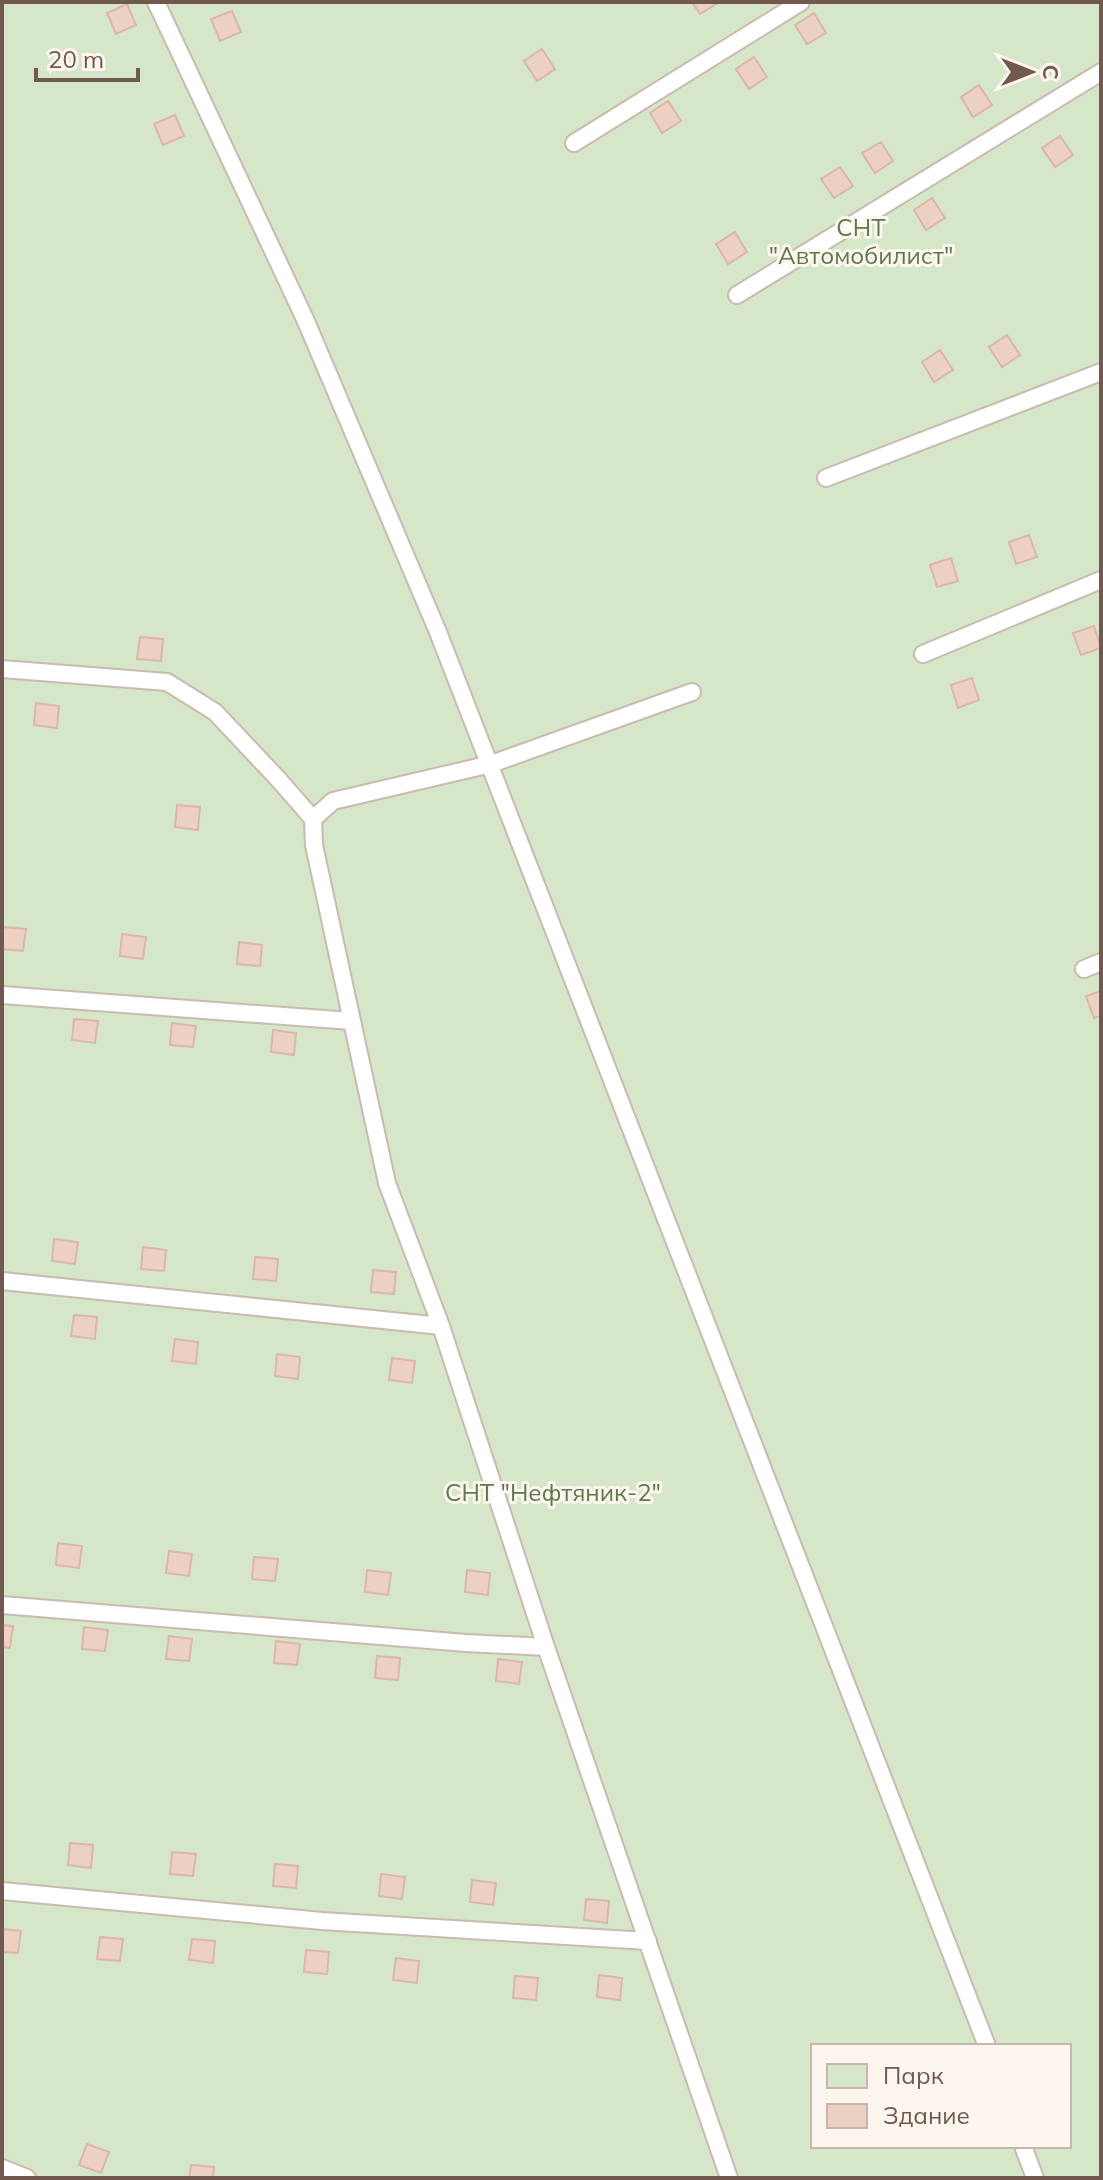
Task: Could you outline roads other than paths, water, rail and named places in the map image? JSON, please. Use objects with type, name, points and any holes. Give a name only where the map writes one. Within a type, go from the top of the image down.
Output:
[{"type":"lane","points":[[156,2],[305,319],[491,764],[552,931],[713,1333],[986,2044]]},
{"type":"lane","points":[[574,143],[801,2]]},
{"type":"lane","points":[[737,295],[1101,72]]},
{"type":"lane","points":[[826,478],[1101,372]]},
{"type":"lane","points":[[923,654],[1101,580]]},
{"type":"lane","points":[[2,669],[167,682],[215,712],[313,819],[314,845],[387,1183],[441,1326],[546,1647],[729,2178]]},
{"type":"lane","points":[[313,819],[333,801],[491,764],[692,692]]},
{"type":"lane","points":[[1084,969],[1101,962]]},
{"type":"lane","points":[[2,995],[351,1021]]},
{"type":"lane","points":[[2,1281],[441,1326]]},
{"type":"lane","points":[[2,1605],[546,1647]]},
{"type":"lane","points":[[2,1891],[322,1921],[648,1941]]},
{"type":"lane","points":[[1024,2148],[1035,2178]]},
{"type":"lane","points":[[2,2168],[27,2178]]},
{"type":"park label","name":"СНТ \"Автомобилист\"","points":[[861,242]]},
{"type":"park label","name":"СНТ \"Нефтяник-2\"","points":[[553,1493]]}]
